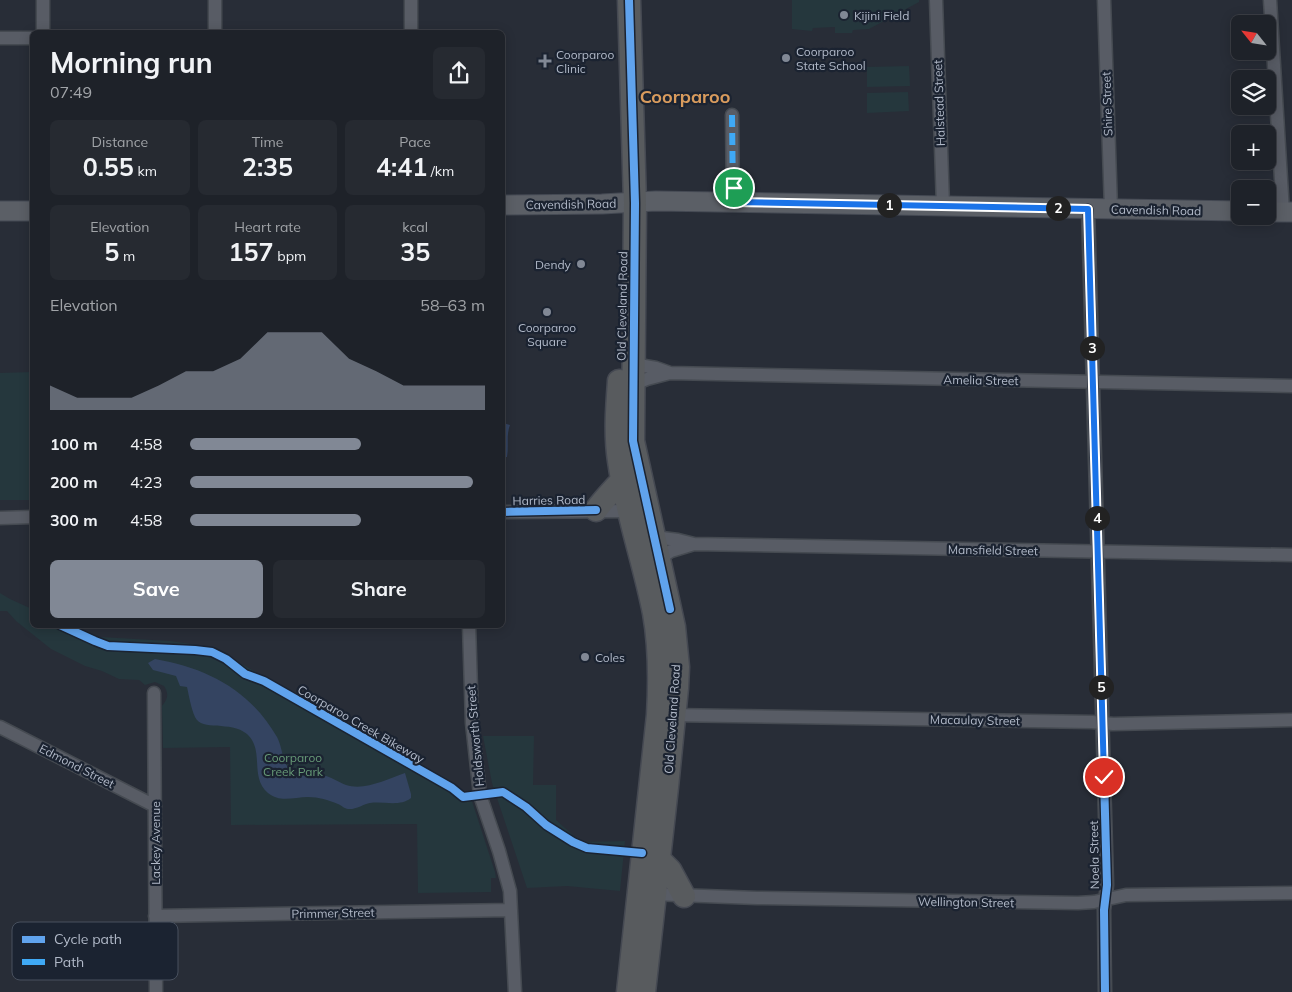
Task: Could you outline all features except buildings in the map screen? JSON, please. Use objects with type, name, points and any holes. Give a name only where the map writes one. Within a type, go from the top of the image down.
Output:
[{"type":"highway","name":"Old Cleveland Road","points":[[616,0],[628,203],[616,426],[619,461],[622,480],[657,547],[674,627],[678,681],[666,715],[647,893],[644,992]]},
{"type":"highway","name":"Old Cleveland Road","points":[[628,992],[647,893],[659,859],[666,715],[656,631],[646,578],[638,510],[633,441],[628,203],[629,0]]},
{"type":"highway","points":[[596,510],[604,498],[622,480]]},
{"type":"highway","points":[[659,859],[670,870],[684,896]]},
{"type":"main road","name":"Cavendish Road","points":[[505,205],[602,204],[650,201],[1231,211]]},
{"type":"main road","points":[[0,211],[30,210]]},
{"type":"street","points":[[43,0],[43,30]]},
{"type":"street","points":[[215,0],[215,30]]},
{"type":"street","points":[[411,0],[411,30]]},
{"type":"street","name":"Halstead Street","points":[[936,0],[942,206]]},
{"type":"street","name":"Shire Street","points":[[1104,0],[1111,209]]},
{"type":"street","points":[[1270,0],[1281,212]]},
{"type":"street","points":[[0,38],[30,38]]},
{"type":"street","points":[[732,116],[733,202]]},
{"type":"street","name":"Noela Street","points":[[1088,209],[1107,889],[1104,910],[1106,992]]},
{"type":"street","name":"Amelia Street","points":[[632,374],[656,368],[670,373]]},
{"type":"street","name":"Amelia Street","points":[[632,374],[643,380],[670,373],[1292,386]]},
{"type":"street","name":"Harries Road","points":[[505,512],[638,510]]},
{"type":"street","points":[[0,518],[30,517]]},
{"type":"street","name":"Mansfield Street","points":[[657,547],[671,552],[694,544]]},
{"type":"street","name":"Mansfield Street","points":[[657,547],[694,544],[1292,555]]},
{"type":"street","name":"Holdsworth Street","points":[[470,628],[472,723],[480,795],[507,877],[511,910],[515,992]]},
{"type":"street","name":"Lackey Avenue","points":[[154,693],[156,922]]},
{"type":"street","name":"Macaulay Street","points":[[666,715],[1102,723],[1292,720]]},
{"type":"street","name":"Edmond Street","points":[[0,727],[154,806]]},
{"type":"street","name":"Wellington Street","points":[[647,893],[684,896],[1078,903],[1126,895],[1292,893]]},
{"type":"street","name":"Primmer Street","points":[[156,916],[511,910]]},
{"type":"green space","name":"Kijini Field","points":[[792,0],[919,0],[919,2],[869,29],[853,30],[852,33],[835,33],[835,27],[813,28],[812,31],[792,29]]},
{"type":"green space","points":[[909,66],[910,86],[867,87],[867,67]]},
{"type":"green space","points":[[908,92],[909,111],[867,113],[867,93]]},
{"type":"green space","points":[[30,372],[30,500],[0,500],[0,373]]},
{"type":"green space","name":"Coorparoo Creek Park","points":[[0,593],[30,608],[30,628],[78,628],[100,637],[170,641],[212,647],[466,793],[469,792],[495,872],[496,878],[491,878],[491,892],[418,893],[417,824],[231,825],[230,747],[163,748],[162,706],[167,696],[164,686],[155,682],[145,685],[139,680],[119,679],[85,666],[51,649],[16,621],[7,611],[0,611]]},
{"type":"green space","points":[[483,736],[534,736],[533,785],[556,785],[556,820],[581,842],[625,841],[620,891],[567,886],[527,888],[492,783]]},
{"type":"water","points":[[505,424],[510,425],[507,457],[505,457]]},
{"type":"water","points":[[155,659],[192,668],[209,675],[240,694],[254,706],[277,737],[283,757],[289,769],[293,772],[305,776],[324,776],[353,786],[376,784],[405,773],[411,798],[397,803],[370,803],[351,809],[323,799],[308,797],[282,799],[273,796],[262,787],[259,779],[257,755],[252,740],[247,734],[233,728],[204,724],[199,721],[192,710],[187,687],[180,686],[176,676],[153,670],[148,663]]},
{"type":"marked path","points":[[732,115],[733,202]]},
{"type":"cycle path","points":[[629,0],[635,203],[633,441],[670,609]]},
{"type":"cycle path","points":[[1088,209],[1107,885],[1104,910],[1105,992]]},
{"type":"cycle path","points":[[505,512],[596,510]]},
{"type":"cycle path","name":"Coorparoo Creek Bikeway","points":[[67,628],[108,646],[212,652],[226,659],[245,674],[264,681],[452,788],[463,797],[503,792],[526,807],[546,825],[573,842],[587,848],[642,853]]},
{"type":"place","name":"Kijini Field","points":[[844,15]]},
{"type":"place","name":"Coorparoo State School","points":[[786,58]]},
{"type":"place","name":"Coorparoo Clinic","points":[[545,61]]},
{"type":"place","name":"Dendy","points":[[581,264]]},
{"type":"place","name":"Coorparoo Square","points":[[547,312]]},
{"type":"place","name":"Coles","points":[[585,657]]},
{"type":"district","name":"Coorparoo","points":[[685,96]]},
{"type":"route","points":[[734,188],[733,202],[1088,209],[1104,777]]}]
